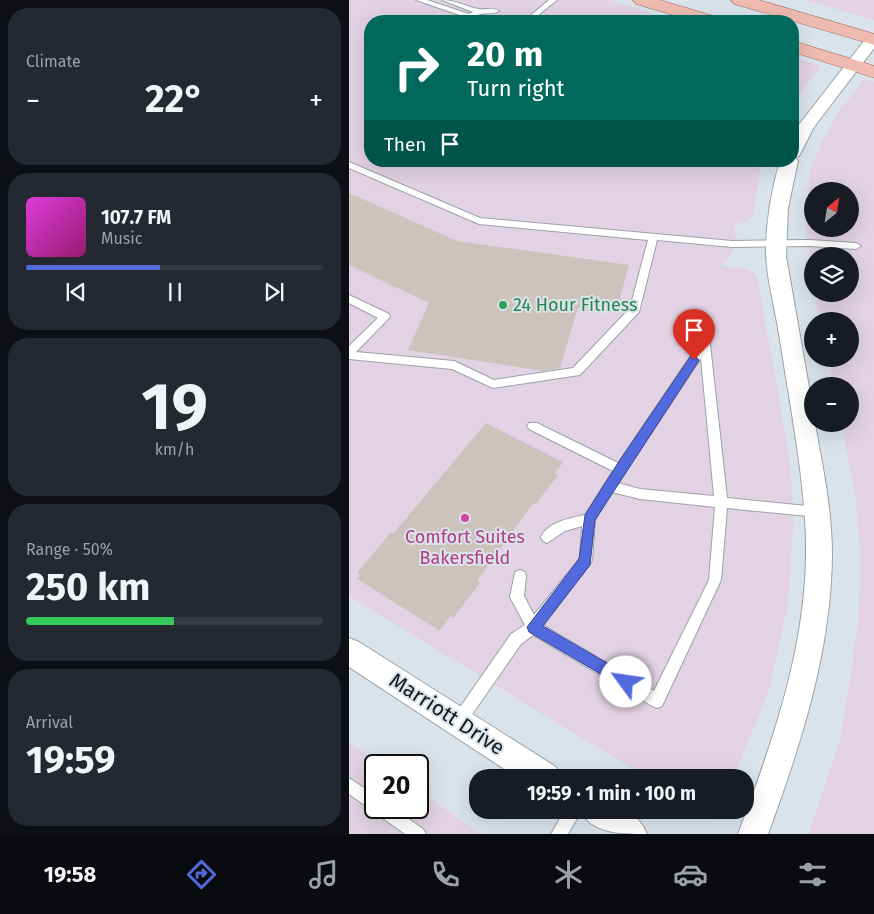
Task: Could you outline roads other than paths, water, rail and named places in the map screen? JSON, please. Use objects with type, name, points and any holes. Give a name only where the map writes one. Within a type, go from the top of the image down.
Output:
[{"type":"main road","points":[[642,0],[691,15]]},
{"type":"main road","points":[[740,0],[792,15]]},
{"type":"main road","points":[[799,17],[874,39]]},
{"type":"main road","points":[[799,48],[874,72]]},
{"type":"street","points":[[799,140],[806,126],[874,39]]},
{"type":"street","points":[[753,834],[777,775],[800,696],[814,623],[819,556],[816,493],[776,256],[776,219],[781,186],[787,167]]},
{"type":"street","name":"Marriott Drive","points":[[349,651],[531,769]]},
{"type":"street","points":[[609,819],[632,834]]},
{"type":"lane","points":[[420,0],[464,15]]},
{"type":"lane","points":[[446,0],[463,3],[477,9],[495,11]]},
{"type":"lane","points":[[534,15],[553,0]]},
{"type":"lane","points":[[472,15],[477,9]]},
{"type":"lane","points":[[349,165],[479,221],[732,244],[810,243],[856,246]]},
{"type":"lane","points":[[349,354],[454,365],[493,384],[576,372],[635,309],[653,237]]},
{"type":"lane","points":[[349,299],[385,316],[349,354]]},
{"type":"lane","points":[[459,721],[516,639],[533,627],[586,560],[589,519],[620,469],[705,344],[721,502],[715,580],[657,701],[533,627],[517,597],[520,576]]},
{"type":"lane","points":[[533,426],[620,469]]},
{"type":"lane","points":[[609,486],[640,494],[817,512]]},
{"type":"lane","points":[[547,537],[561,526],[589,519]]},
{"type":"lane","points":[[349,785],[364,796]]},
{"type":"lane","points":[[397,819],[418,834]]},
{"type":"lane","points":[[559,834],[568,819]]},
{"type":"place","name":"24 Hour Fitness","points":[[503,305]]},
{"type":"place","name":"Comfort Suites Bakersfield","points":[[465,518]]}]
